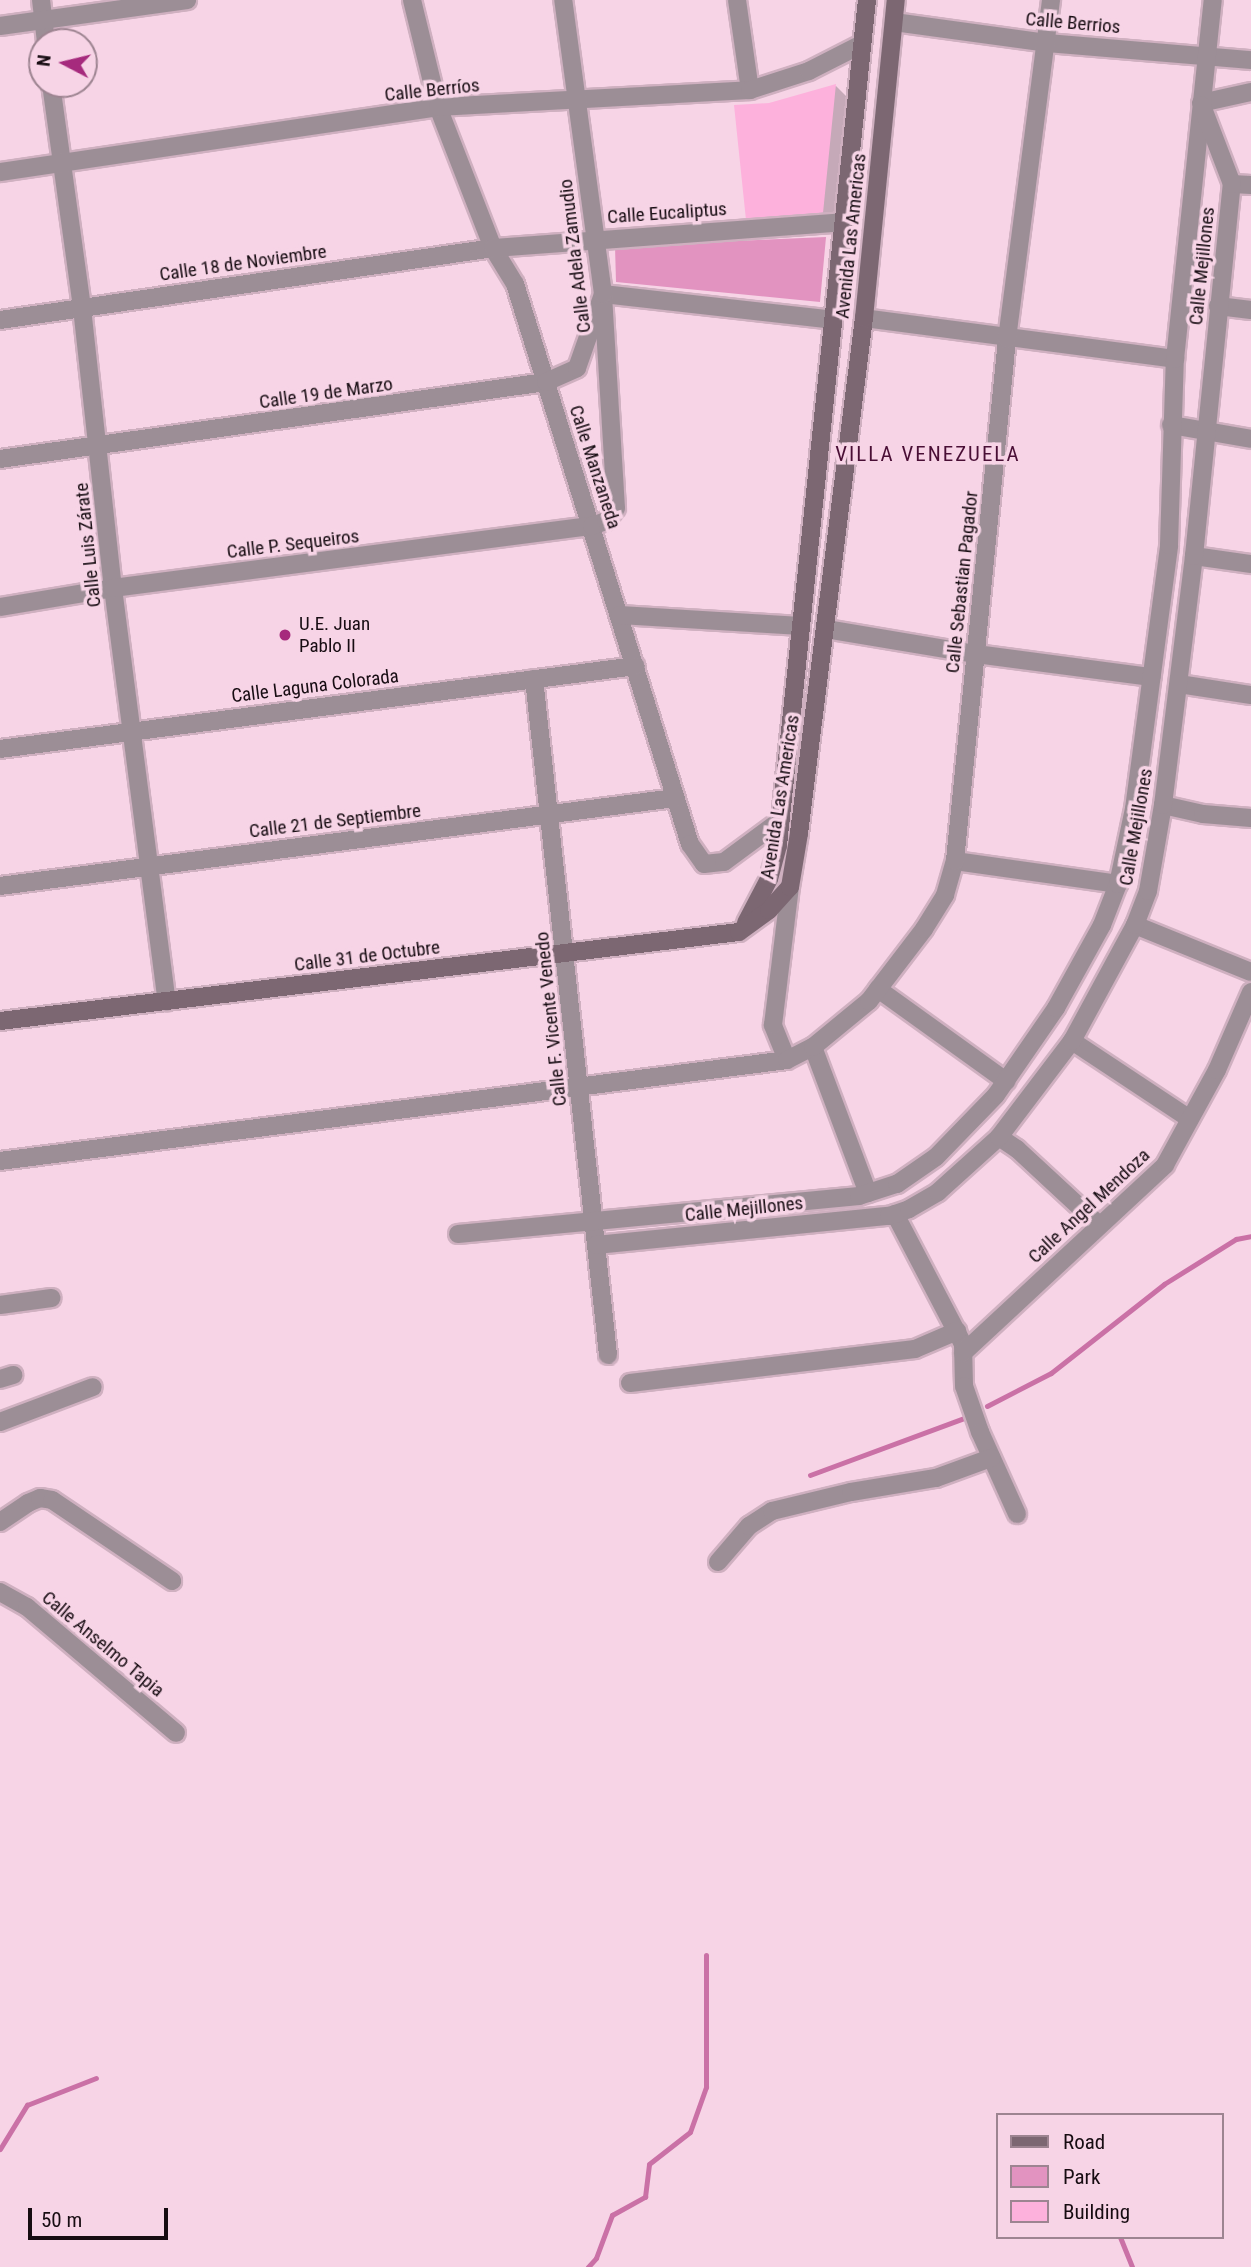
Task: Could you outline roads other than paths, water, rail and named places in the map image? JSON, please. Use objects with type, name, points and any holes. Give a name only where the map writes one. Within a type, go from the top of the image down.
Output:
[{"type":"main road","name":"Avenida Las Americas","points":[[739,932],[769,879],[781,820],[867,0]]},
{"type":"main road","name":"Avenida Las Americas","points":[[739,932],[769,910],[790,887],[826,629],[864,318],[896,0]]},
{"type":"main road","name":"Calle 31 de Octubre","points":[[0,1021],[739,932]]},
{"type":"street","points":[[41,0],[45,28]]},
{"type":"street","points":[[0,26],[187,0]]},
{"type":"street","name":"Calle Manzaneda","points":[[412,0],[438,107],[493,248],[515,284],[690,844],[704,864],[724,862],[781,820]]},
{"type":"street","name":"Calle Adela Zamudio","points":[[563,0],[603,294],[617,508],[606,521],[592,526]]},
{"type":"street","points":[[737,0],[750,90]]},
{"type":"street","name":"Calle Sebastian Pagador","points":[[0,1161],[787,1060],[813,1047],[869,1001],[945,895],[955,861],[1007,339],[1051,0]]},
{"type":"street","name":"Calle Mejillones","points":[[458,1234],[594,1223],[867,1193],[897,1184],[936,1157],[1006,1081],[1083,963],[1118,884],[1134,809],[1169,545],[1175,359],[1213,0]]},
{"type":"street","name":"Calle Berrios","points":[[894,22],[1047,43],[1251,60]]},
{"type":"street","name":"Calle Berríos","points":[[0,172],[438,107],[576,102],[750,90],[810,71],[862,44]]},
{"type":"street","points":[[1201,103],[1251,92]]},
{"type":"street","name":"Calle Luis Zárate","points":[[53,98],[82,308],[113,588],[167,1001]]},
{"type":"street","name":"Calle Mejillones","points":[[596,1245],[895,1214],[938,1192],[999,1137],[1072,1041],[1135,925],[1148,891],[1179,684],[1232,184],[1201,103]]},
{"type":"street","points":[[1232,184],[1251,185]]},
{"type":"street","name":"Calle Eucaliptus","points":[[493,248],[844,222]]},
{"type":"street","name":"Calle 18 de Noviembre","points":[[0,320],[493,248]]},
{"type":"street","points":[[603,294],[834,320]]},
{"type":"street","name":"Calle 19 de Marzo","points":[[0,459],[546,382],[578,368],[603,294]]},
{"type":"street","points":[[1218,306],[1251,310]]},
{"type":"street","points":[[864,318],[1007,339],[1175,359]]},
{"type":"street","points":[[1171,425],[1251,439]]},
{"type":"street","name":"Calle P. Sequeiros","points":[[0,607],[113,588],[592,526]]},
{"type":"street","points":[[1194,555],[1251,564]]},
{"type":"street","points":[[620,615],[801,626]]},
{"type":"street","points":[[826,629],[976,654],[1151,677]]},
{"type":"street","name":"Calle Laguna Colorada","points":[[0,749],[636,666]]},
{"type":"street","name":"Calle F. Vicente Venedo","points":[[534,679],[608,1355]]},
{"type":"street","points":[[1179,684],[1251,695]]},
{"type":"street","name":"Calle 21 de Septiembre","points":[[0,886],[676,798]]},
{"type":"street","points":[[1163,805],[1203,814],[1251,818]]},
{"type":"street","points":[[955,861],[1118,884]]},
{"type":"street","points":[[787,1060],[773,1025],[790,887]]},
{"type":"street","points":[[1135,925],[1251,972]]},
{"type":"street","points":[[878,989],[1006,1081]]},
{"type":"street","name":"Calle Angel Mendoza","points":[[963,1353],[1165,1165],[1217,1070],[1251,992]]},
{"type":"street","points":[[1072,1041],[1190,1119]]},
{"type":"street","points":[[813,1047],[867,1193]]},
{"type":"street","points":[[999,1137],[1017,1149],[1099,1226]]},
{"type":"street","points":[[895,1214],[957,1331],[963,1353],[964,1386],[991,1458],[1017,1514]]},
{"type":"street","points":[[0,1305],[52,1298]]},
{"type":"street","points":[[630,1383],[915,1349],[957,1331]]},
{"type":"street","points":[[0,1422],[93,1387]]},
{"type":"street","points":[[718,1562],[749,1526],[772,1511],[851,1492],[936,1478],[991,1458]]},
{"type":"street","points":[[0,1522],[28,1503],[40,1498],[52,1500],[172,1581]]},
{"type":"street","name":"Calle Anselmo Tapia","points":[[0,1592],[27,1607],[176,1733]]},
{"type":"waterway","points":[[987,1406],[1051,1373],[1164,1284],[1236,1239],[1251,1236]]},
{"type":"waterway","points":[[810,1475],[964,1418]]},
{"type":"waterway","points":[[588,2267],[596,2258],[612,2215],[645,2197],[649,2164],[690,2132],[706,2087],[706,1955]]},
{"type":"waterway","points":[[0,2149],[27,2105],[96,2078]]},
{"type":"waterway","points":[[1121,2239],[1132,2267]]},
{"type":"place","name":"U.E. Juan Pablo II","points":[[285,635]]},
{"type":"district","name":"VILLA VENEZUELA","points":[[928,454]]}]
